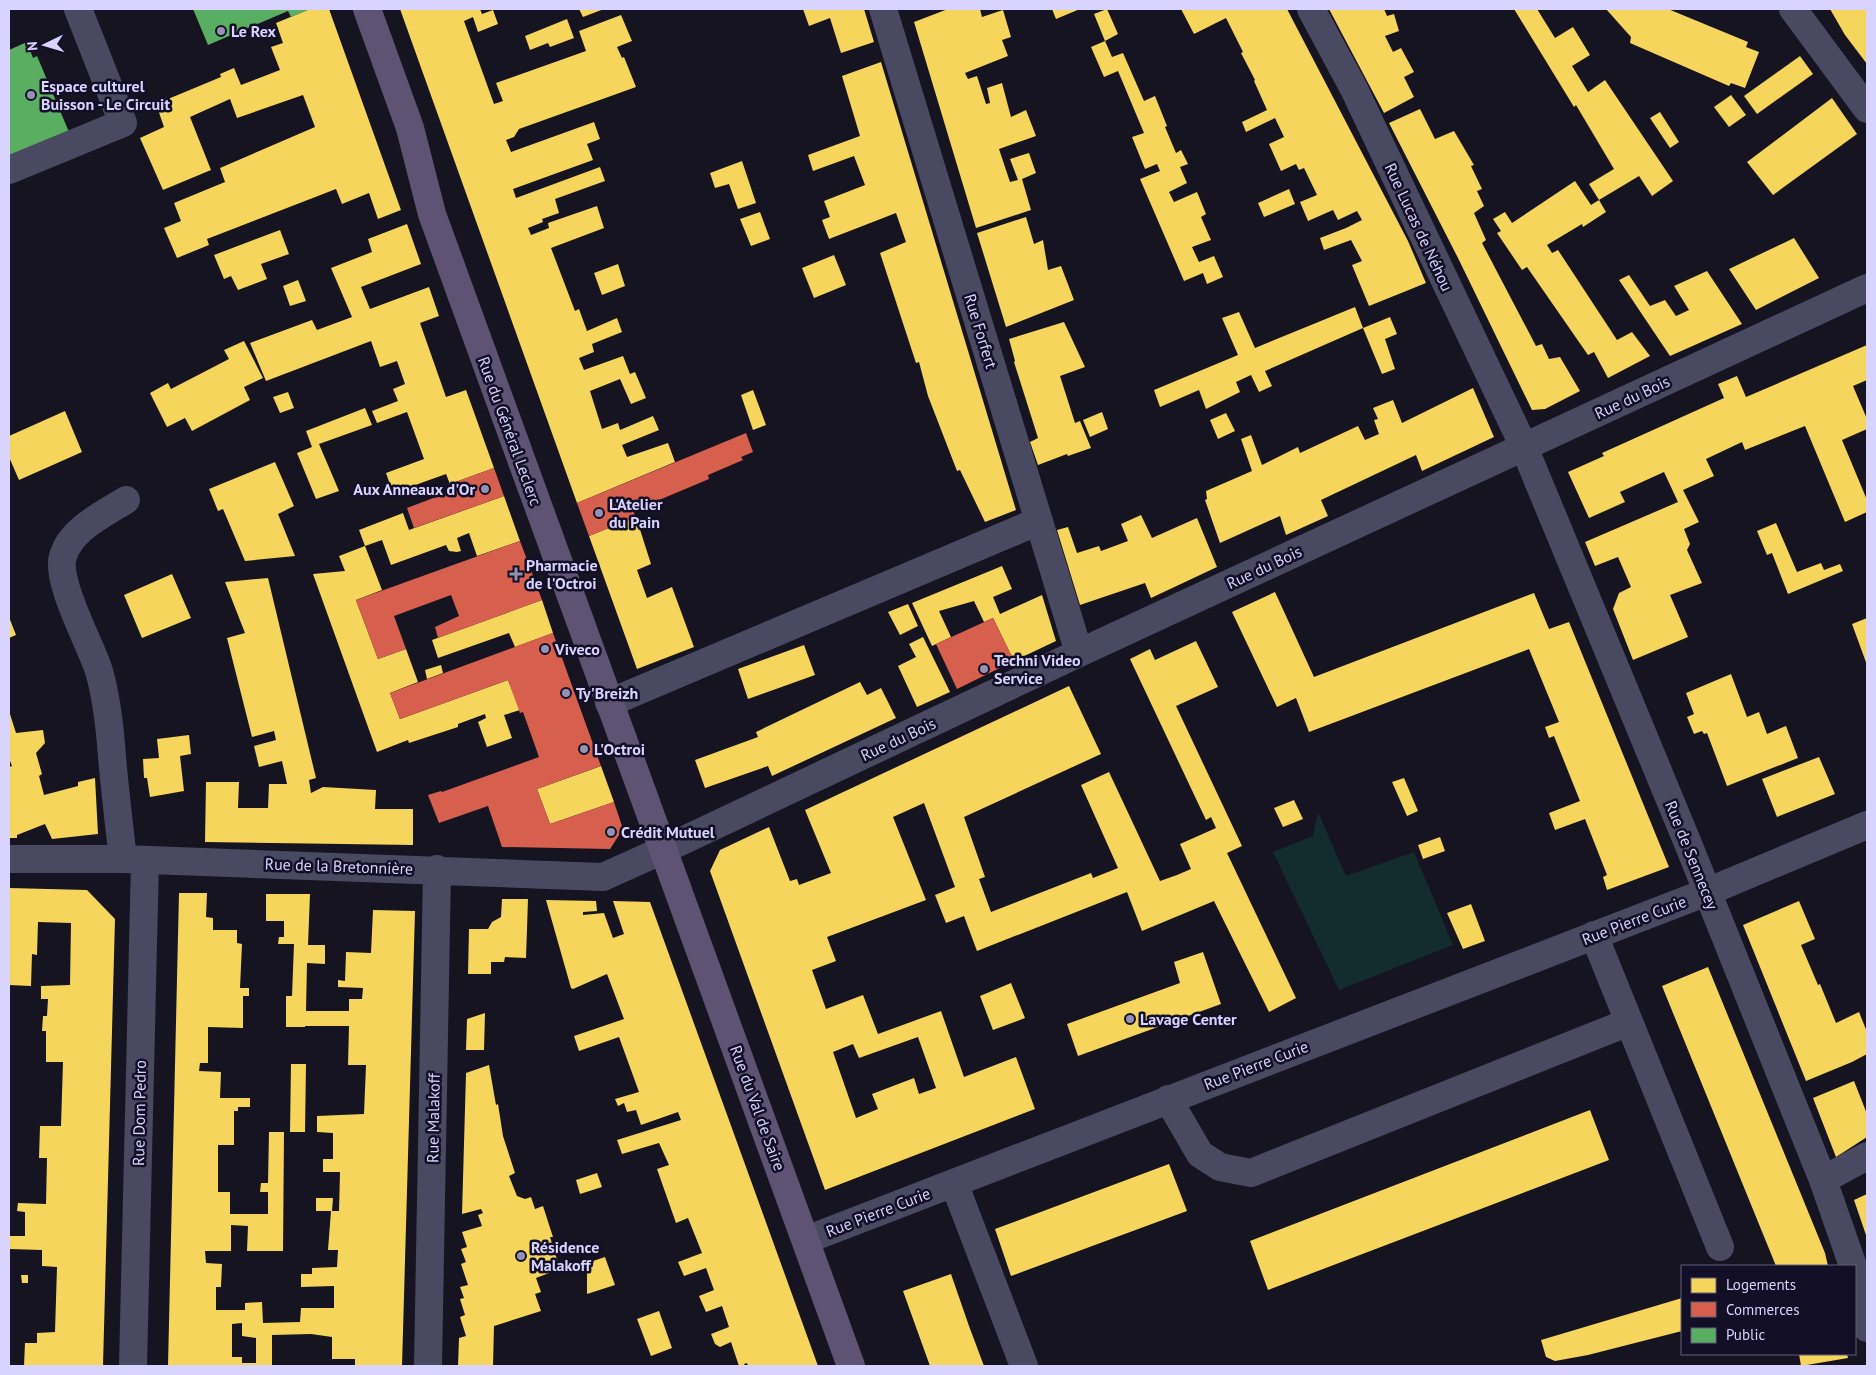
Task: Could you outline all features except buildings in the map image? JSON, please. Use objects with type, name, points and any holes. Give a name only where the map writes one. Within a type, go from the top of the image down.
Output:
[{"type":"main road","name":"Rue du Général Leclerc","points":[[367,9],[410,128],[432,214],[664,850]]},
{"type":"main road","name":"Rue du Val de Saire","points":[[664,850],[851,1366]]},
{"type":"street","points":[[9,170],[123,123],[78,9]]},
{"type":"street","name":"Rue Forfert","points":[[883,9],[1079,653]]},
{"type":"street","name":"Rue Lucas de Néhou","points":[[1311,9],[1354,89],[1524,447]]},
{"type":"street","points":[[1794,9],[1867,109]]},
{"type":"street","name":"Rue du Bois","points":[[664,850],[1079,653],[1867,288]]},
{"type":"street","name":"Rue de Sennecey","points":[[1524,447],[1707,892],[1823,1180],[1854,1265]]},
{"type":"street","name":"Rue Dom Pedro","points":[[126,500],[91,522],[78,533],[66,547],[62,558],[62,568],[73,610],[98,670],[106,700],[134,859],[133,1366]]},
{"type":"street","points":[[609,703],[1039,520]]},
{"type":"street","name":"Rue Pierre Curie","points":[[806,1240],[1707,892],[1867,825]]},
{"type":"street","name":"Rue de la Bretonnière","points":[[9,858],[134,859],[437,869],[603,877],[664,850]]},
{"type":"street","name":"Rue Malakoff","points":[[428,1366],[437,869]]},
{"type":"street","points":[[1594,935],[1720,1247]]},
{"type":"street","points":[[1168,1099],[1200,1154],[1220,1167],[1251,1173],[1629,1022]]},
{"type":"street","points":[[1823,1180],[1867,1156]]},
{"type":"street","points":[[954,1183],[1024,1366]]},
{"type":"street","points":[[1856,1275],[1867,1328]]},
{"type":"green space","points":[[1318,812],[1346,876],[1414,852],[1453,945],[1339,990],[1273,852],[1313,836]]},
{"type":"place","name":"Le Rex","points":[[221,31]]},
{"type":"place","name":"Espace culturel Buisson - Le Circuit","points":[[31,95]]},
{"type":"place","name":"Aux Anneaux d'Or","points":[[485,489]]},
{"type":"place","name":"L'Atelier du Pain","points":[[599,513]]},
{"type":"place","name":"Pharmacie de l'Octroi","points":[[516,574]]},
{"type":"place","name":"Viveco","points":[[545,649]]},
{"type":"place","name":"Techni Video Service","points":[[984,669]]},
{"type":"place","name":"Ty'Breizh","points":[[566,693]]},
{"type":"place","name":"L'Octroi","points":[[584,749]]},
{"type":"place","name":"Crédit Mutuel","points":[[611,832]]},
{"type":"place","name":"Lavage Center","points":[[1130,1019]]},
{"type":"place","name":"Résidence Malakoff","points":[[521,1256]]}]
